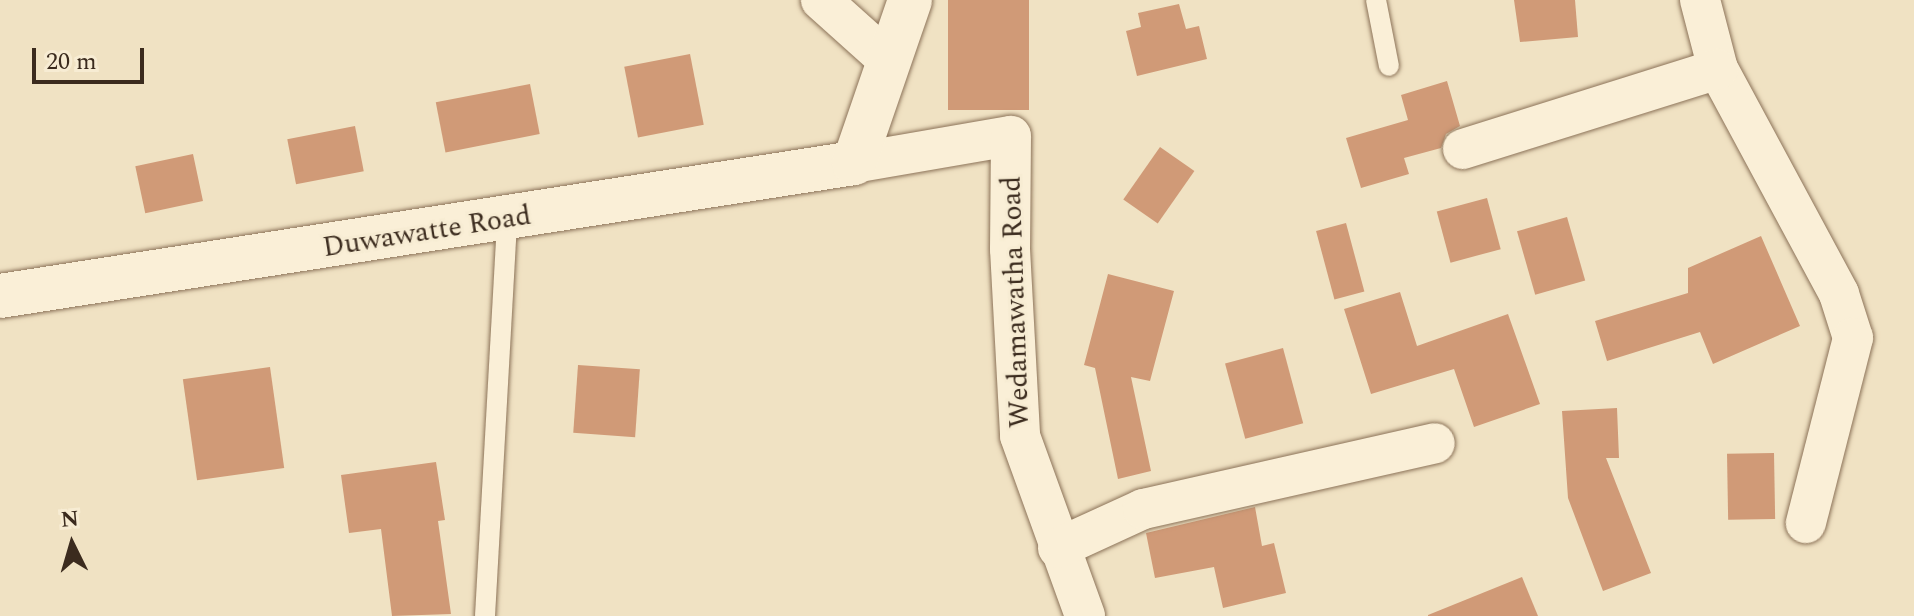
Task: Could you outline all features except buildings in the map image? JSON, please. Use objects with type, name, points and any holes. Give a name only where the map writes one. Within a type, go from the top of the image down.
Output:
[{"type":"street","points":[[821,0],[889,61]]},
{"type":"street","points":[[854,163],[910,0]]},
{"type":"street","points":[[1700,0],[1718,69],[1839,294],[1853,338],[1806,523]]},
{"type":"street","points":[[1463,149],[1718,69]]},
{"type":"street","name":"Wedamawatha Road","points":[[854,163],[1011,136],[1010,249],[1020,436],[1085,616]]},
{"type":"street","name":"Duwawatte Road","points":[[0,296],[507,220],[854,163]]},
{"type":"street","points":[[1058,548],[1143,509],[1435,443]]},
{"type":"lane","points":[[1376,0],[1389,66]]},
{"type":"lane","points":[[485,616],[507,220]]}]
